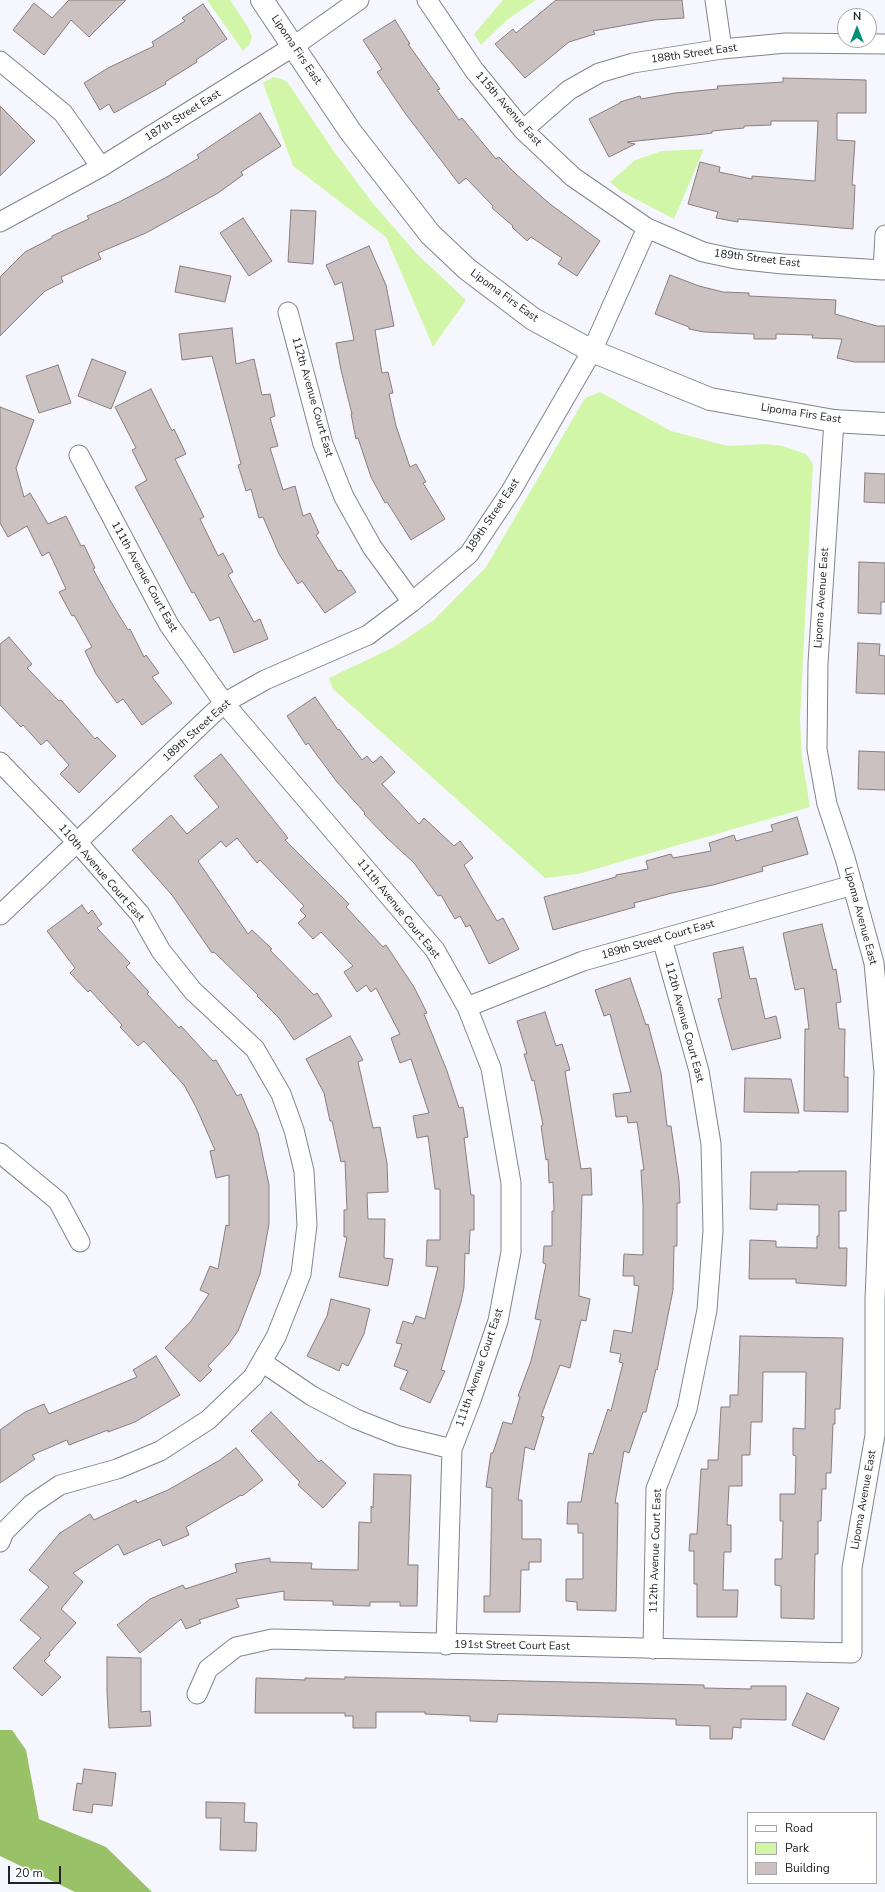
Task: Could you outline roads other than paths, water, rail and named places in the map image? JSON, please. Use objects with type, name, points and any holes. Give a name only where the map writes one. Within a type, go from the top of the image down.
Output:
[{"type":"street","name":"Lipoma Firs East","points":[[262,0],[350,131],[430,234],[467,269],[533,319],[592,351],[710,399],[834,421],[885,424]]},
{"type":"street","name":"187th Street East","points":[[0,222],[101,167],[294,46],[359,0]]},
{"type":"street","name":"115th Avenue East","points":[[427,0],[474,70],[523,130],[573,177],[647,228]]},
{"type":"street","points":[[715,0],[722,49]]},
{"type":"street","name":"188th Street East","points":[[523,130],[569,90],[599,73],[633,63],[722,49],[786,43],[885,44]]},
{"type":"street","points":[[0,61],[19,75],[63,113],[101,167]]},
{"type":"street","name":"189th Street East","points":[[0,914],[224,703],[265,680],[368,635],[412,602],[469,554],[511,491],[592,351],[647,228],[703,252],[736,258],[783,264],[883,270],[885,235]]},
{"type":"street","name":"112th Avenue Court East","points":[[288,312],[322,444],[344,496],[372,547],[412,602]]},
{"type":"street","name":"Lipoma Avenue East","points":[[834,421],[818,663],[817,749],[827,804],[853,885],[874,963],[884,1072],[875,1300],[875,1435],[852,1568],[852,1653]]},
{"type":"street","name":"111th Avenue Court East","points":[[79,455],[169,625],[224,703],[435,950],[467,1007],[491,1068],[512,1183],[512,1252],[498,1321],[471,1400],[452,1449],[446,1645]]},
{"type":"street","name":"110th Avenue Court East","points":[[0,762],[77,842],[140,914],[161,951],[193,991],[255,1049],[281,1094],[294,1130],[304,1171],[307,1225],[301,1274],[276,1337],[253,1377],[208,1420],[160,1451],[117,1469],[60,1485],[32,1504],[4,1532],[0,1542]]},
{"type":"street","name":"189th Street Court East","points":[[467,1007],[583,961],[853,885]]},
{"type":"street","name":"112th Avenue Court East","points":[[653,1649],[656,1489],[687,1409],[707,1310],[713,1231],[711,1144],[699,1070],[662,939]]},
{"type":"street","points":[[0,1154],[58,1201],[80,1242]]},
{"type":"street","points":[[262,1362],[312,1396],[356,1419],[399,1436],[452,1449]]},
{"type":"street","name":"191st Street Court East","points":[[197,1694],[208,1668],[236,1647],[272,1639],[446,1645],[852,1653]]}]
